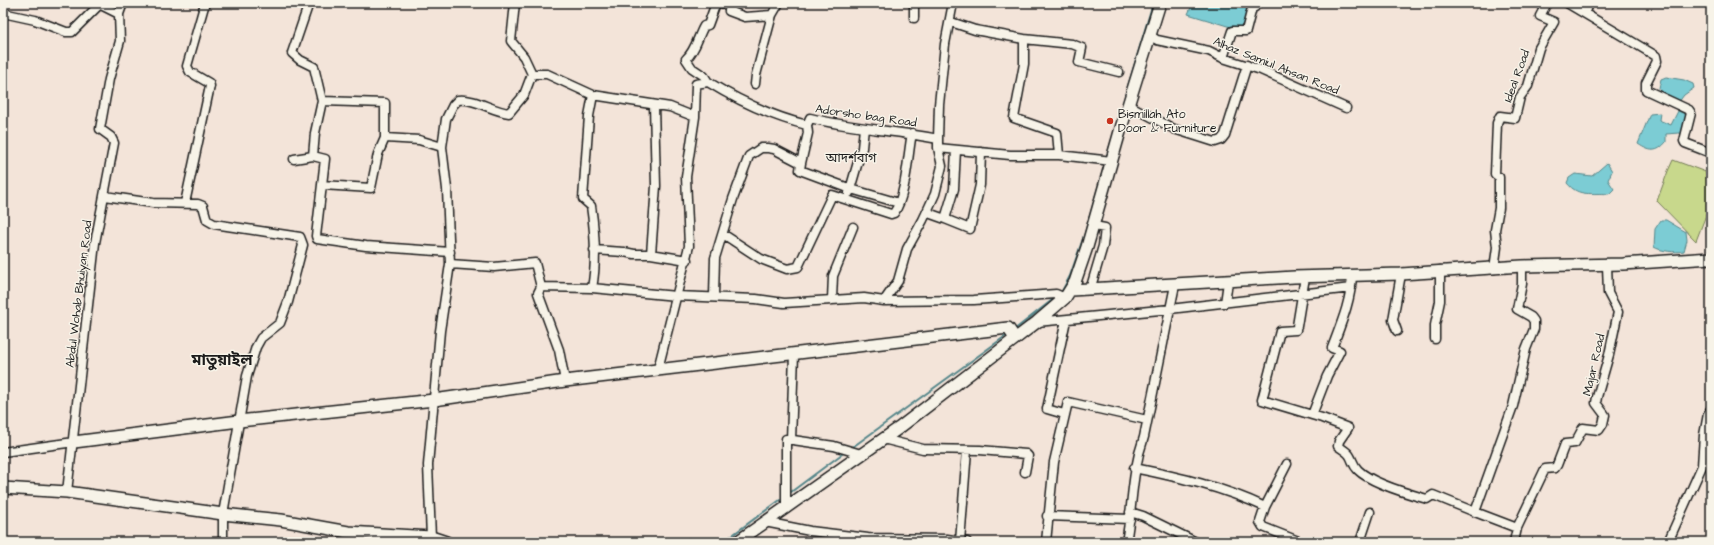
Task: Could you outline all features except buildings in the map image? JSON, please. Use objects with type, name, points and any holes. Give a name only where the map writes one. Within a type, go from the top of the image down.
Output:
[{"type":"street","points":[[3,13],[35,20],[66,32],[72,32],[98,4],[116,11],[119,14],[123,3]]},
{"type":"street","points":[[185,203],[210,86],[209,82],[190,72],[187,66],[205,3]]},
{"type":"street","points":[[309,3],[292,53],[300,60],[314,67],[322,101],[315,132],[313,156]]},
{"type":"street","points":[[431,537],[428,464],[440,331],[450,264],[447,189],[442,147],[446,119],[453,105],[458,100],[464,99],[500,112],[509,113],[524,96],[532,74],[524,57],[511,41],[515,3]]},
{"type":"street","name":"Adorsho bag Road","points":[[716,3],[708,25],[704,26],[700,33],[699,39],[686,59],[692,68],[704,76],[708,82],[752,106],[787,120],[807,125],[810,118],[877,131],[912,133],[938,139]]},
{"type":"street","points":[[721,3],[732,5],[729,11],[745,17],[772,15]]},
{"type":"street","points":[[755,84],[772,15],[779,3]]},
{"type":"street","points":[[914,3],[914,18]]},
{"type":"street","points":[[884,301],[898,281],[907,249],[928,210],[935,194],[940,176],[942,166],[938,148],[939,104],[945,44],[951,22],[953,3]]},
{"type":"street","points":[[737,542],[786,509],[883,439],[1012,334],[1037,322],[1063,295],[1094,226],[1107,160],[1129,105],[1160,3]]},
{"type":"street","points":[[1223,58],[1232,31],[1246,30],[1252,8],[1255,7],[1256,3]]},
{"type":"street","name":"Ideal Road","points":[[1494,269],[1497,247],[1495,230],[1499,194],[1499,177],[1495,174],[1497,123],[1500,116],[1515,118],[1520,97],[1528,86],[1539,48],[1554,22],[1540,16],[1547,3]]},
{"type":"street","points":[[1568,3],[1656,56],[1657,61],[1646,84],[1646,90],[1689,110],[1691,113],[1684,141],[1685,143],[1711,153]]},
{"type":"street","points":[[1584,13],[1589,3]]},
{"type":"street","name":"Abdul Wohab Bhuiyan Road","points":[[67,492],[74,442],[95,243],[114,142],[111,137],[100,129],[109,79],[120,41],[119,14]]},
{"type":"street","points":[[951,22],[975,30],[1024,39],[1072,44],[1082,48],[1079,62],[1118,72]]},
{"type":"street","name":"Alhaz Samiul Ahsan Road","points":[[1151,36],[1157,40],[1209,51],[1223,58],[1247,65],[1346,108]]},
{"type":"street","points":[[1024,39],[1024,64],[1014,118],[1057,133],[1059,155]]},
{"type":"street","points":[[1129,105],[1174,129],[1215,142],[1222,140],[1225,135],[1247,65]]},
{"type":"street","points":[[532,74],[547,74],[593,95],[670,108],[695,117]]},
{"type":"street","points":[[658,369],[676,296],[687,260],[689,234],[686,177],[695,117],[696,84],[708,82]]},
{"type":"street","points":[[592,288],[596,266],[592,206],[583,199],[589,116],[593,95]]},
{"type":"street","points":[[322,101],[385,103],[385,138],[378,154],[371,188],[322,185]]},
{"type":"street","points":[[652,254],[656,186],[654,105]]},
{"type":"street","points":[[807,125],[808,133],[800,170],[851,189],[899,203]]},
{"type":"street","points":[[846,199],[851,189],[864,140],[864,128]]},
{"type":"street","points":[[723,234],[761,259],[787,269],[798,266],[832,195],[891,214],[896,210],[910,155],[912,133]]},
{"type":"street","points":[[385,138],[420,140],[442,147]]},
{"type":"street","points":[[714,296],[714,265],[732,199],[749,156],[761,148],[768,148],[774,149],[801,162]]},
{"type":"street","points":[[938,148],[1010,155],[1059,155],[1107,160]]},
{"type":"street","points":[[945,219],[954,189],[956,150]]},
{"type":"street","points":[[928,210],[930,214],[970,229],[980,186],[981,152]]},
{"type":"street","points":[[294,159],[313,156],[325,160],[316,236],[317,239],[366,246],[450,252]]},
{"type":"street","points":[[105,196],[153,203],[185,203],[203,206],[207,220],[214,224],[300,237],[302,241],[303,246],[288,302],[280,323],[262,338],[256,347],[247,376],[223,514],[223,542]]},
{"type":"street","points":[[1090,290],[1104,246],[1105,228],[1094,226]]},
{"type":"street","points":[[832,299],[834,272],[853,227]]},
{"type":"street","points":[[594,250],[634,254],[652,254],[687,260]]},
{"type":"street","points":[[541,287],[592,288],[676,296],[714,296],[784,303],[864,298],[884,301],[974,300],[1063,295],[1090,290],[1305,277],[1402,274],[1440,270],[1607,264],[1711,258]]},
{"type":"street","points":[[450,264],[494,267],[535,263],[541,287],[538,293],[559,350],[565,381]]},
{"type":"street","name":"Majar Road","points":[[1514,542],[1517,528],[1545,469],[1555,468],[1565,444],[1575,443],[1583,428],[1599,430],[1603,424],[1605,415],[1596,403],[1609,355],[1618,312],[1608,293],[1607,264]]},
{"type":"street","points":[[1475,512],[1513,406],[1526,349],[1534,329],[1534,321],[1517,309],[1522,284],[1522,266]]},
{"type":"street","points":[[1435,339],[1435,325],[1440,301],[1440,270]]},
{"type":"street","points":[[1397,332],[1394,320],[1402,274]]},
{"type":"street","points":[[1312,414],[1327,376],[1340,351],[1332,348],[1346,310],[1351,288],[1352,275]]},
{"type":"street","points":[[1305,277],[1296,330],[1280,332],[1262,398],[1264,402],[1312,414],[1348,428],[1346,433],[1339,441],[1338,446],[1350,455],[1353,464],[1359,471],[1409,494],[1427,499],[1434,495],[1517,528]]},
{"type":"street","points":[[1225,303],[1228,282]]},
{"type":"street","points":[[1126,542],[1134,468],[1147,420],[1174,285]]},
{"type":"street","points":[[1037,322],[1170,309],[1303,292],[1351,288]]},
{"type":"street","points":[[1064,414],[1047,409],[1066,320]]},
{"type":"street","points":[[3,452],[238,421],[434,400],[658,369],[794,354],[1012,334]]},
{"type":"street","points":[[791,440],[794,354]]},
{"type":"street","points":[[1046,542],[1054,462],[1067,403],[1070,401],[1147,420]]},
{"type":"street","points":[[1668,542],[1702,466],[1704,435],[1708,414],[1711,409]]},
{"type":"street","points":[[786,509],[786,438],[834,446],[861,454]]},
{"type":"street","points":[[883,439],[923,449],[1026,454],[1028,456],[1025,472]]},
{"type":"street","points":[[765,522],[795,529],[868,540],[963,541],[967,450]]},
{"type":"street","points":[[1287,464],[1265,506],[1260,522],[1263,527],[1301,542]]},
{"type":"street","points":[[1134,468],[1166,474],[1220,489],[1265,506]]},
{"type":"street","points":[[3,488],[67,492],[223,514],[281,520],[348,532],[431,537],[446,542]]},
{"type":"street","points":[[1360,542],[1370,512]]},
{"type":"street","points":[[1048,516],[1143,516],[1196,542]]},
{"type":"green space","points":[[1673,160],[1711,174],[1711,202],[1696,241],[1657,201]]},
{"type":"water","points":[[1193,3],[1253,3],[1246,20],[1240,27],[1234,28],[1188,14]]},
{"type":"water","points":[[1666,77],[1684,80],[1693,84],[1694,88],[1684,95],[1678,103],[1661,95],[1659,88],[1661,79]]},
{"type":"water","points":[[1678,111],[1687,115],[1688,136],[1679,133],[1666,134],[1666,142],[1663,146],[1656,150],[1646,149],[1638,144],[1650,114],[1660,113],[1659,120],[1671,125]]},
{"type":"water","points":[[1607,163],[1612,171],[1608,180],[1614,189],[1609,194],[1581,193],[1576,191],[1567,183],[1569,178],[1575,174],[1592,176]]},
{"type":"water","points":[[1661,220],[1666,220],[1686,232],[1687,240],[1684,251],[1677,252],[1660,250],[1654,247],[1655,229]]},
{"type":"waterway","points":[[1106,159],[1153,3]]},
{"type":"waterway","points":[[1061,293],[1070,276],[1085,233],[1105,163]]},
{"type":"waterway","points":[[1014,330],[1056,297]]},
{"type":"waterway","points":[[854,446],[1007,335]]},
{"type":"waterway","points":[[791,492],[842,454]]},
{"type":"waterway","points":[[723,542],[780,500]]},
{"type":"place","name":"Bismillah Ato Door & Furniture","points":[[1110,121]]},
{"type":"district","name":"আদর্শবাগ","points":[[851,158]]},
{"type":"district","name":"মাতুয়াইল","points":[[222,360]]}]
